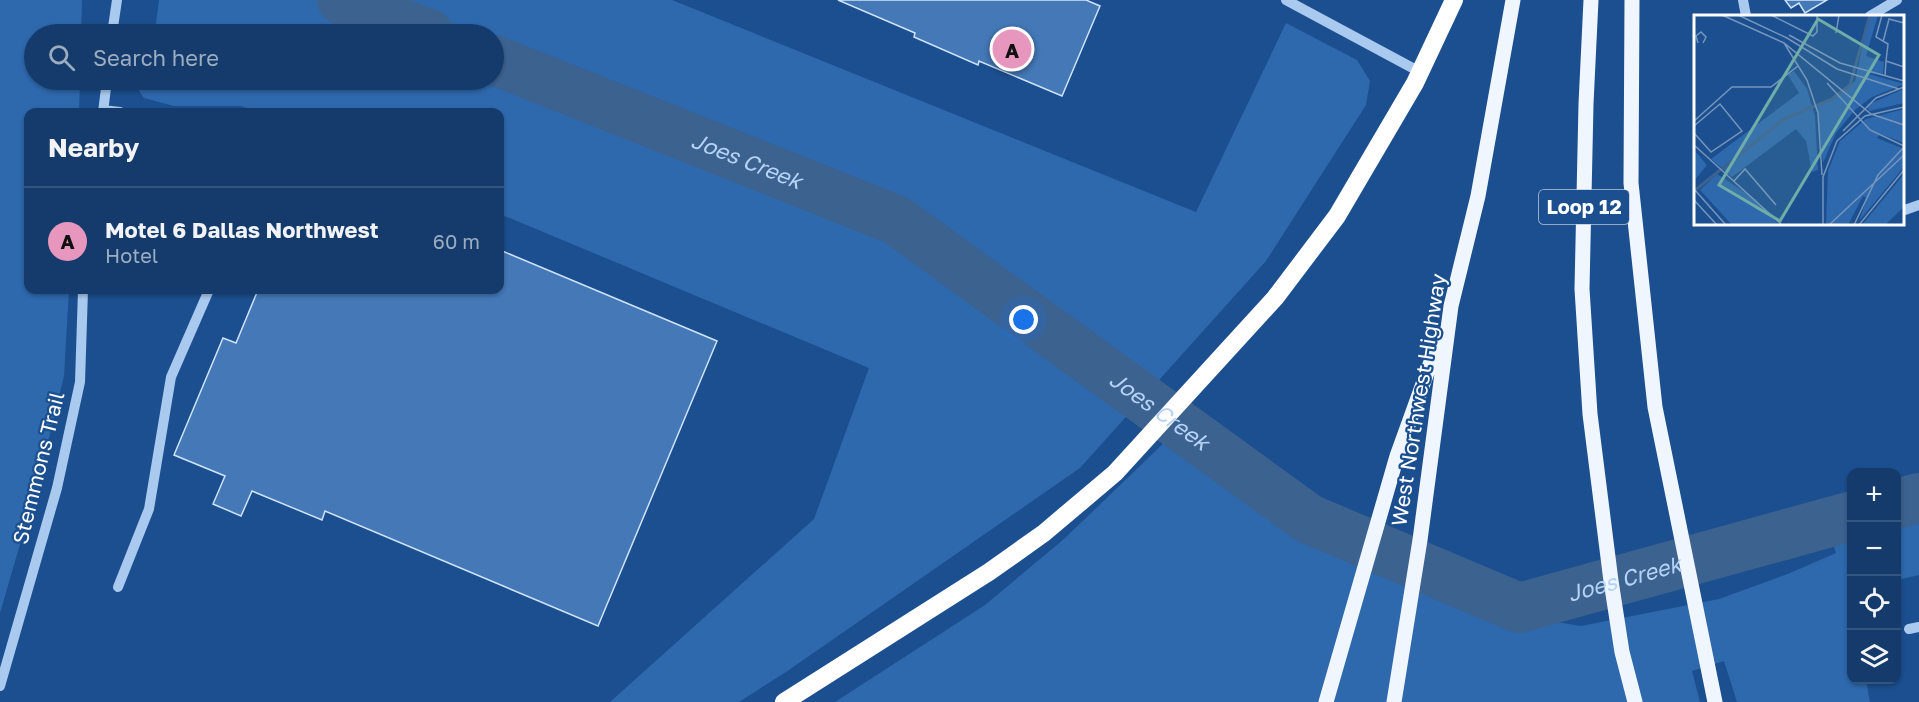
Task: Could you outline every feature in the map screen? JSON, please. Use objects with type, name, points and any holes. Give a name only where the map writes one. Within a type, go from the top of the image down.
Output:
[{"type":"highway","points":[[784,702],[989,572],[1044,533],[1115,473],[1275,298],[1337,216],[1420,72],[1454,0]]},
{"type":"main road","name":"West Northwest Highway","points":[[1394,702],[1420,540],[1451,306],[1478,196],[1513,0]]},
{"type":"main road","name":"Loop 12","points":[[1591,0],[1582,289],[1590,414],[1622,652],[1635,702]]},
{"type":"main road","points":[[1632,0],[1631,183],[1655,406],[1714,702]]},
{"type":"main road","points":[[1326,702],[1397,456],[1451,306]]},
{"type":"street","points":[[113,24],[117,0]]},
{"type":"street","points":[[1286,0],[1420,72]]},
{"type":"street","points":[[1743,0],[1746,15]]},
{"type":"street","points":[[1872,15],[1897,0]]},
{"type":"street","points":[[103,108],[106,90]]},
{"type":"street","points":[[1904,210],[1919,205]]},
{"type":"street","name":"Stemmons Trail","points":[[0,686],[57,488],[80,382],[83,294]]},
{"type":"street","points":[[118,586],[149,509],[171,377],[207,294]]},
{"type":"shaded area","points":[[0,0],[82,0],[81,24],[24,24],[24,90],[80,90],[79,108],[24,108],[24,294],[69,294],[64,376],[39,479],[0,613]]},
{"type":"shaded area","points":[[159,0],[672,0],[1196,212],[1286,23],[1357,60],[1370,81],[1366,105],[1266,261],[1080,468],[786,672],[739,702],[610,702],[814,519],[869,368],[504,216],[504,108],[174,106],[144,98],[138,90],[504,90],[504,24],[156,23]]},
{"type":"shaded area","points":[[1169,438],[1333,549],[1482,610],[1581,626],[1719,599],[1790,573],[1836,553],[1827,523],[1847,518],[1847,684],[1867,684],[1870,702],[1737,702],[1724,661],[1692,671],[1700,702],[835,702],[985,605],[1064,539]]},
{"type":"shaded area","points":[[1919,498],[1919,575],[1901,579],[1901,522],[1901,503]]},
{"type":"building","points":[[838,0],[1086,0],[1100,6],[1062,96],[979,61],[978,65],[914,37],[915,33]]},
{"type":"building","points":[[1785,0],[1827,0],[1805,13],[1799,3],[1791,8]]},
{"type":"building","points":[[504,252],[717,341],[598,626],[325,511],[322,520],[252,491],[241,516],[213,504],[225,476],[174,455],[223,338],[236,343],[256,294],[504,294]]},
{"type":"waterway","name":"Joes Creek","points":[[342,0],[403,24]]},
{"type":"waterway","name":"Joes Creek","points":[[504,64],[896,220],[1309,519],[1519,608],[1847,517]]},
{"type":"waterway","name":"Joes Creek","points":[[1901,503],[1919,498]]},
{"type":"place","name":"Motel 6 Dallas Northwest","points":[[1012,49]]}]
